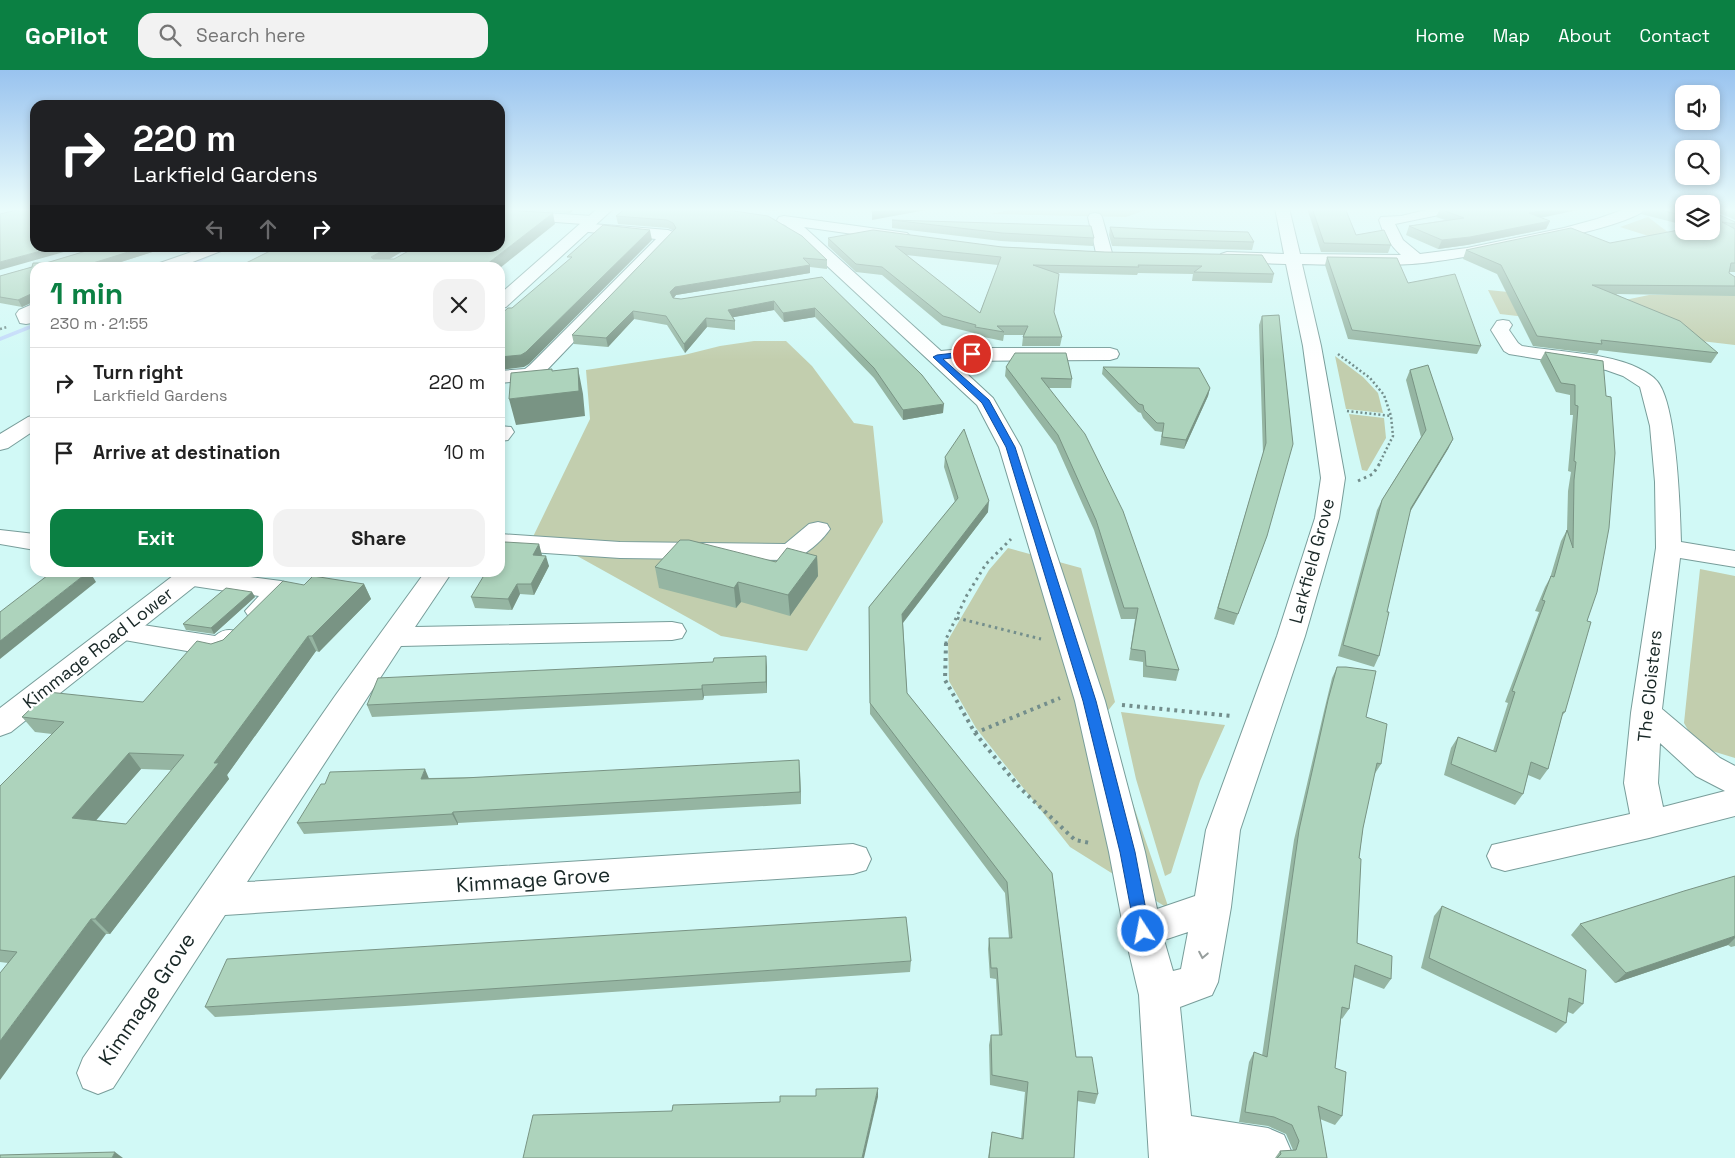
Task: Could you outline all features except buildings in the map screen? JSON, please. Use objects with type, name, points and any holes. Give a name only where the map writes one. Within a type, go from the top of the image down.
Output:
[{"type":"street","points":[[505,299],[549,259]]},
{"type":"street","points":[[505,376],[530,374],[537,369],[645,259]]},
{"type":"street","points":[[823,259],[835,275],[937,357],[986,402],[1010,447],[1037,532],[1078,698],[1127,852],[1143,931],[1159,995],[1171,1146],[1268,1151]]},
{"type":"street","name":"Larkfield Grove","points":[[1159,995],[1198,982],[1212,907],[1222,830],[1291,636],[1327,518],[1333,478],[1312,346],[1293,259]]},
{"type":"street","points":[[1316,259],[1418,259]]},
{"type":"street","name":"The Cloisters","points":[[1503,325],[1500,330],[1511,347],[1516,350],[1609,365],[1642,379],[1649,384],[1659,416],[1667,482],[1669,548],[1646,714],[1641,784],[1649,824]]},
{"type":"street","points":[[937,357],[972,354],[1110,354]]},
{"type":"street","points":[[505,390],[546,386]]},
{"type":"street","points":[[0,443],[30,424]]},
{"type":"street","points":[[505,542],[620,550],[791,552],[818,530]]},
{"type":"street","points":[[0,537],[30,541]]},
{"type":"street","points":[[1669,548],[1735,559]]},
{"type":"street","name":"Kimmage Road Lower","points":[[0,724],[123,631],[190,577]]},
{"type":"street","points":[[123,631],[221,647],[282,590],[205,577]]},
{"type":"street","name":"Kimmage Grove","points":[[98,1073],[212,900],[435,577]]},
{"type":"street","points":[[393,637],[672,631]]},
{"type":"street","points":[[1646,714],[1708,766],[1735,781]]},
{"type":"street","points":[[1505,856],[1649,824],[1735,802]]},
{"type":"street","name":"Kimmage Grove","points":[[212,900],[853,859]]},
{"type":"street","points":[[1143,931],[1212,907]]},
{"type":"path","points":[[1312,346],[1332,350],[1370,378],[1384,395],[1391,416],[1393,436],[1385,456],[1372,474],[1357,481],[1333,478]]},
{"type":"path","points":[[1321,408],[1391,416]]},
{"type":"path","points":[[1037,532],[1023,533],[1007,542],[986,564],[967,595],[946,639],[945,680],[975,733],[1020,788],[1075,840],[1090,844]]},
{"type":"path","points":[[957,618],[1048,641]]},
{"type":"path","points":[[975,733],[1078,698],[1263,719]]},
{"type":"green space","points":[[1488,290],[1529,294],[1543,319],[1500,314]]},
{"type":"green space","points":[[1649,295],[1735,295],[1735,345],[1641,334],[1620,301]]},
{"type":"green space","points":[[754,341],[786,341],[812,366],[854,423],[873,426],[883,522],[807,651],[721,636],[570,552],[530,543],[590,419],[586,370],[684,355],[720,346]]},
{"type":"green space","points":[[1335,356],[1363,377],[1378,393],[1383,413],[1346,409]]},
{"type":"green space","points":[[1349,414],[1384,418],[1386,438],[1367,471],[1362,470]]},
{"type":"green space","points":[[1008,548],[1081,568],[1115,702],[1106,713],[1119,763],[1169,909],[1070,847],[976,728],[949,681],[948,640],[989,570]]},
{"type":"green space","points":[[1700,569],[1735,576],[1735,758],[1712,751],[1692,737],[1684,723]]},
{"type":"green space","points":[[1121,712],[1225,725],[1200,781],[1171,873],[1165,876],[1136,779]]},
{"type":"waterway","points":[[196,262],[203,259]]},
{"type":"waterway","points":[[0,339],[30,327]]},
{"type":"route","points":[[972,354],[937,357],[986,402],[1010,447],[1090,701],[1127,852],[1143,931]]}]
